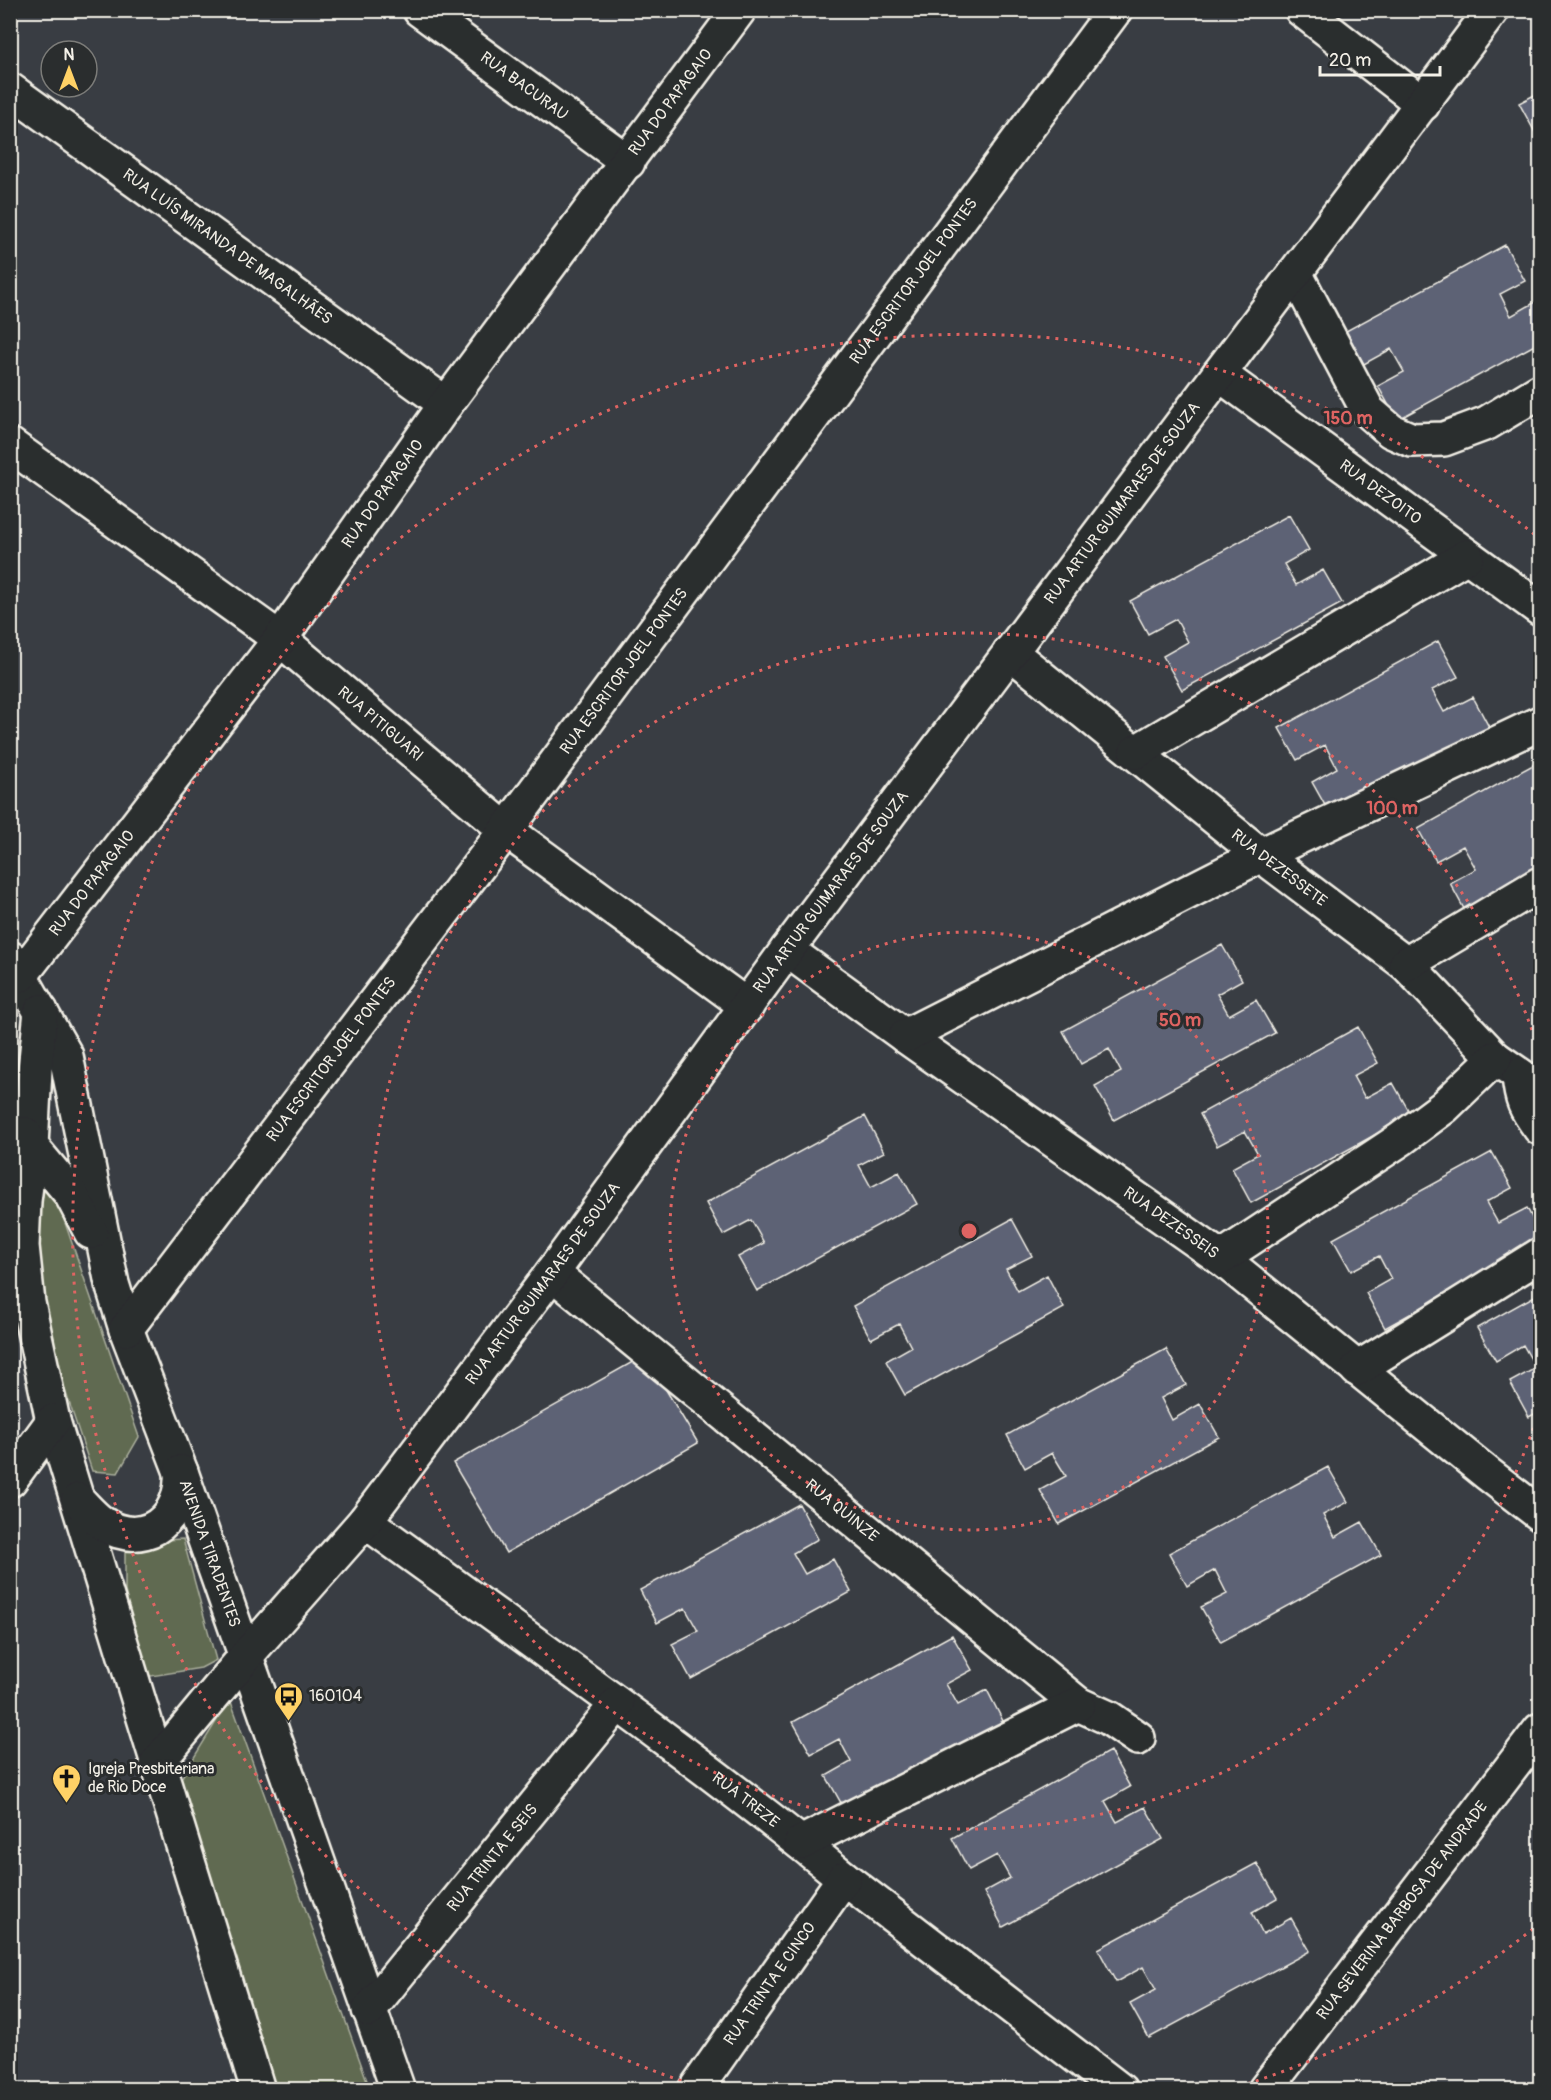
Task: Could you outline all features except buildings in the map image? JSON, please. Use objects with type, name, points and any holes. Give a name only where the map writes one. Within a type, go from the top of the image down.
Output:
[{"type":"street","name":"RUA BACURAU","points":[[420,10],[628,162]]},
{"type":"street","name":"RUA DO PAPAGAIO","points":[[16,967],[280,639],[446,404],[739,10]]},
{"type":"street","name":"RUA ESCRITOR JOEL PONTES","points":[[126,1329],[506,830],[1115,10]]},
{"type":"street","points":[[1302,10],[1423,104]]},
{"type":"street","name":"RUA ARTUR GUIMARAES DE SOUZA","points":[[157,1763],[245,1657],[365,1521],[552,1273],[787,950],[1492,10]]},
{"type":"street","name":"RUA LUÍS MIRANDA DE MAGALHÃES","points":[[10,90],[446,404]]},
{"type":"street","points":[[1295,273],[1368,411],[1391,431],[1412,440],[1444,439],[1487,423],[1540,391]]},
{"type":"street","name":"RUA DEZOITO","points":[[1219,375],[1540,609]]},
{"type":"street","name":"RUA PITIGUARI","points":[[10,445],[280,639],[506,830],[747,1005]]},
{"type":"street","points":[[1136,752],[1467,556]]},
{"type":"street","name":"RUA DEZESSETE","points":[[1010,652],[1262,855],[1406,964],[1518,1074]]},
{"type":"street","points":[[905,1036],[1262,855],[1540,723]]},
{"type":"street","points":[[1406,964],[1540,884]]},
{"type":"street","name":"RUA DEZESSEIS","points":[[787,950],[905,1036],[1221,1258],[1540,1514]]},
{"type":"street","name":"AVENIDA TIRADENTES","points":[[16,967],[66,1056],[112,1284],[126,1329],[181,1472],[398,2090]]},
{"type":"street","points":[[21,1144],[35,1070],[41,1011]]},
{"type":"street","points":[[1221,1258],[1401,1139],[1444,1107],[1518,1074],[1521,1096],[1540,1128]]},
{"type":"street","points":[[10,1102],[21,1144],[24,1201],[22,1246],[28,1303],[53,1421],[258,2090]]},
{"type":"street","points":[[21,1144],[71,1194],[95,1242],[112,1284]]},
{"type":"street","points":[[1357,1369],[1540,1255]]},
{"type":"street","name":"RUA QUINZE","points":[[552,1273],[1078,1704],[1109,1718],[1138,1738]]},
{"type":"street","points":[[10,1480],[53,1421]]},
{"type":"street","points":[[78,1500],[104,1525],[119,1531],[135,1533],[150,1529],[172,1513],[179,1500],[182,1486],[181,1472]]},
{"type":"street","name":"RUA TREZE","points":[[365,1521],[617,1704],[1120,2090]]},
{"type":"street","name":"RUA TRINTA E SEIS","points":[[369,2010],[617,1704]]},
{"type":"street","points":[[801,1843],[1078,1704]]},
{"type":"street","name":"RUA SEVERINA BARBOSA DE ANDRADE","points":[[1265,2090],[1538,1738]]},
{"type":"street","name":"RUA TRINTA E CINCO","points":[[695,2090],[844,1878]]},
{"type":"green space","points":[[45,1165],[139,1437],[118,1473],[92,1471],[26,1273]]},
{"type":"green space","points":[[183,1539],[216,1660],[201,1668],[145,1677],[125,1591],[125,1542]]},
{"type":"green space","points":[[230,1699],[370,2089],[269,2089],[174,1790]]},
{"type":"place","name":"160104","points":[[288,1722]]},
{"type":"place","name":"Igreja Presbiteriana de Rio Doce","points":[[67,1804]]}]
